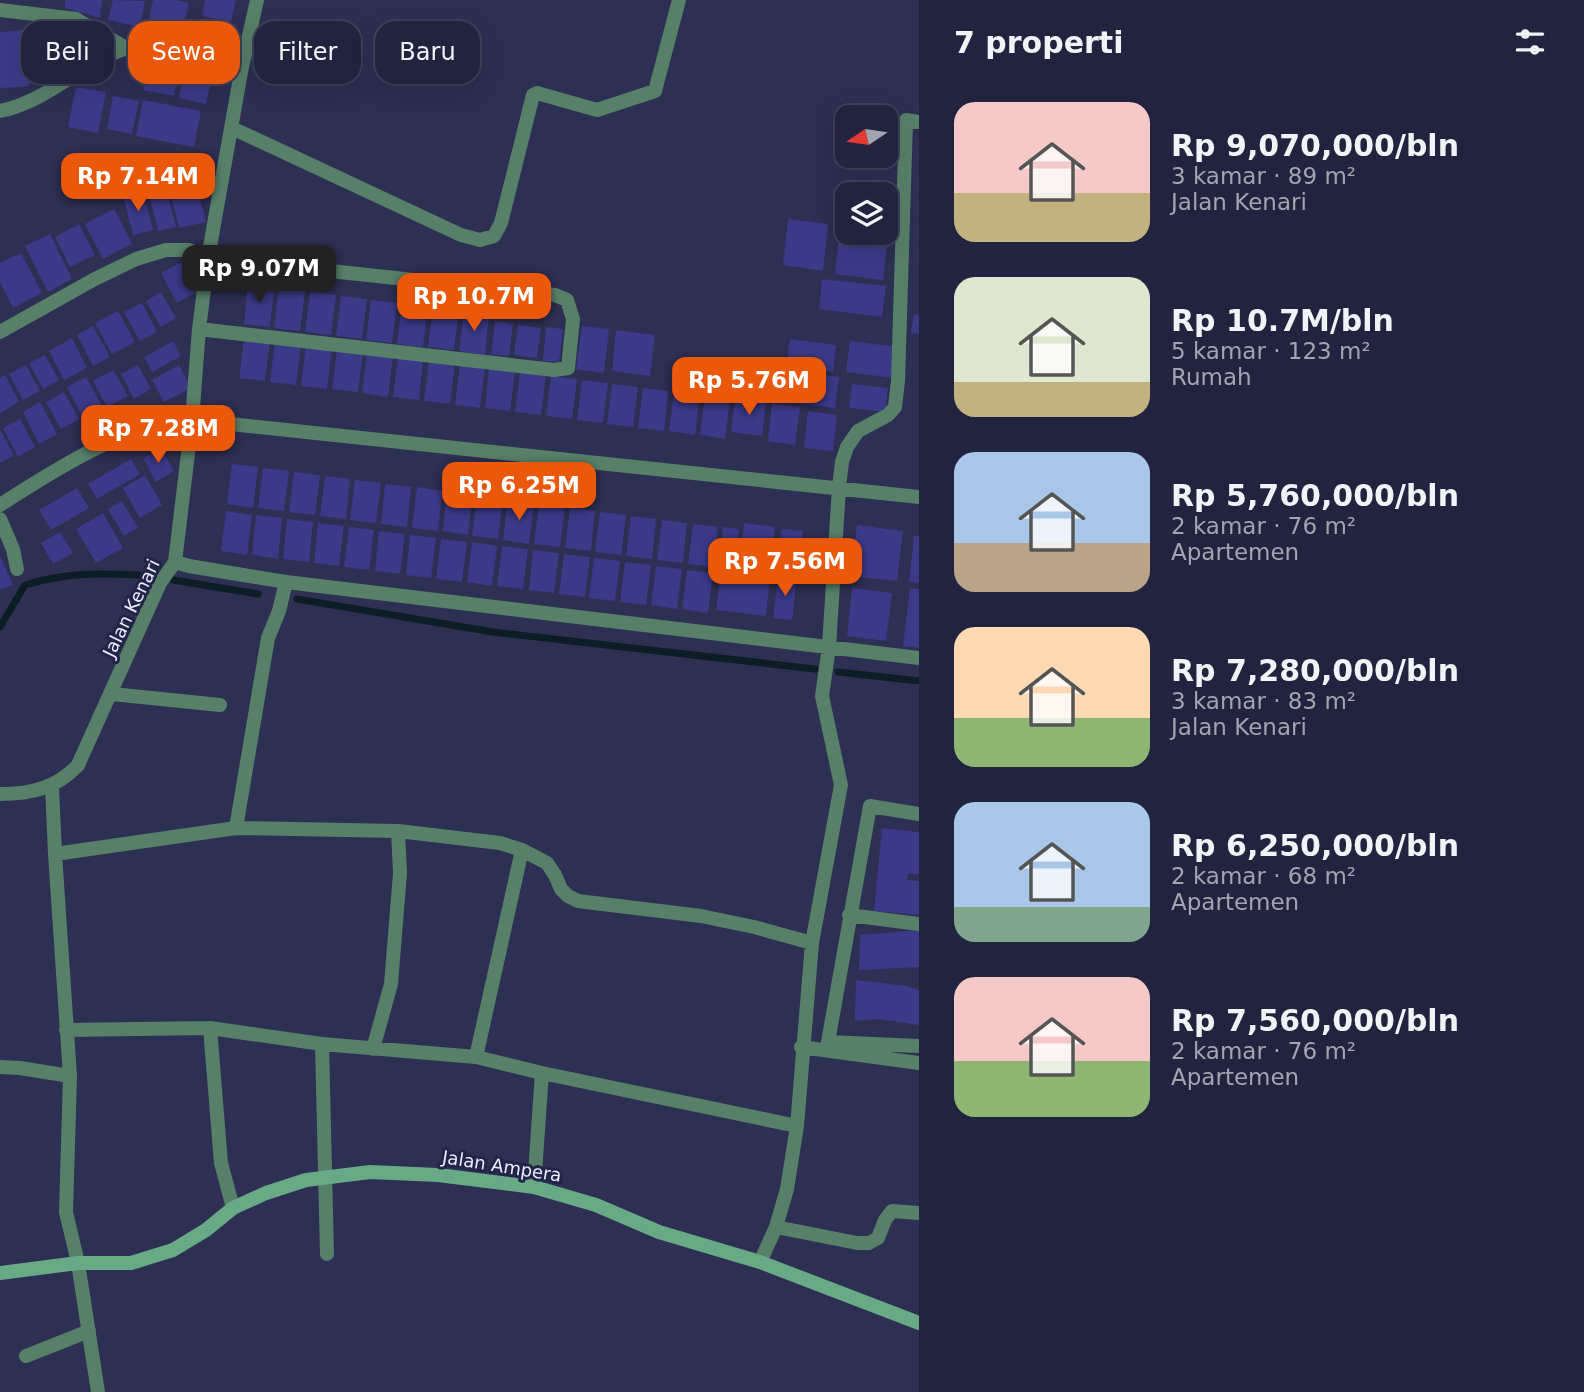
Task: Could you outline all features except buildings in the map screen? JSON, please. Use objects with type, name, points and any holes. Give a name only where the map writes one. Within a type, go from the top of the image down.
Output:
[{"type":"street","name":"Jalan Kenari","points":[[0,794],[29,792],[52,786],[67,777],[78,765],[160,583],[175,562],[208,258],[241,72],[257,0]]},
{"type":"street","points":[[232,128],[461,235],[480,240],[494,236],[501,223],[533,95],[537,93],[597,110],[655,91],[674,1]]},
{"type":"street","points":[[0,10],[76,19],[128,49]]},
{"type":"street","points":[[0,111],[32,100],[96,63],[128,49]]},
{"type":"street","points":[[760,1262],[776,1227],[787,1189],[796,1126],[812,943],[841,785],[822,696],[829,648],[839,487],[847,447],[858,431],[888,415],[895,407],[906,120],[919,122]]},
{"type":"street","points":[[0,332],[136,259],[166,250],[188,250],[208,258],[555,295],[567,300],[573,319],[568,368],[554,370],[199,329]]},
{"type":"street","points":[[0,505],[58,468],[103,446],[176,420],[919,497]]},
{"type":"street","points":[[0,519],[13,549],[17,569]]},
{"type":"street","points":[[175,562],[286,582],[919,658]]},
{"type":"street","points":[[236,828],[268,638],[279,611],[286,582]]},
{"type":"street","points":[[112,694],[220,705]]},
{"type":"street","points":[[52,786],[70,1076],[66,1212],[78,1263],[98,1392]]},
{"type":"street","points":[[919,814],[870,806],[828,1042],[919,1046]]},
{"type":"street","points":[[55,855],[236,828],[398,831],[500,843],[522,850],[547,863],[561,889],[578,901],[701,916],[812,943]]},
{"type":"street","points":[[373,1049],[391,984],[400,873],[398,831]]},
{"type":"street","points":[[476,1056],[522,850]]},
{"type":"street","points":[[849,915],[919,924]]},
{"type":"street","points":[[66,1030],[209,1028],[322,1044],[476,1056],[542,1073],[796,1126]]},
{"type":"street","points":[[209,1028],[221,1163],[233,1208]]},
{"type":"street","points":[[322,1044],[327,1254]]},
{"type":"street","points":[[802,1047],[919,1063]]},
{"type":"street","points":[[0,1067],[70,1076]]},
{"type":"street","points":[[534,1187],[542,1073]]},
{"type":"street","name":"Jalan Ampera","points":[[0,1273],[78,1263],[131,1263],[173,1250],[206,1230],[233,1208],[266,1193],[306,1180],[370,1172],[438,1175],[534,1187],[596,1205],[659,1232],[760,1262],[919,1323]]},
{"type":"street","points":[[776,1227],[869,1243],[878,1238],[892,1211],[919,1213]]},
{"type":"street","points":[[26,1356],[89,1331]]},
{"type":"waterway","points":[[0,627],[25,585],[76,575],[158,576]]},
{"type":"waterway","points":[[173,580],[258,594]]},
{"type":"waterway","points":[[297,599],[493,632],[815,669]]},
{"type":"waterway","points":[[838,672],[919,681]]}]
